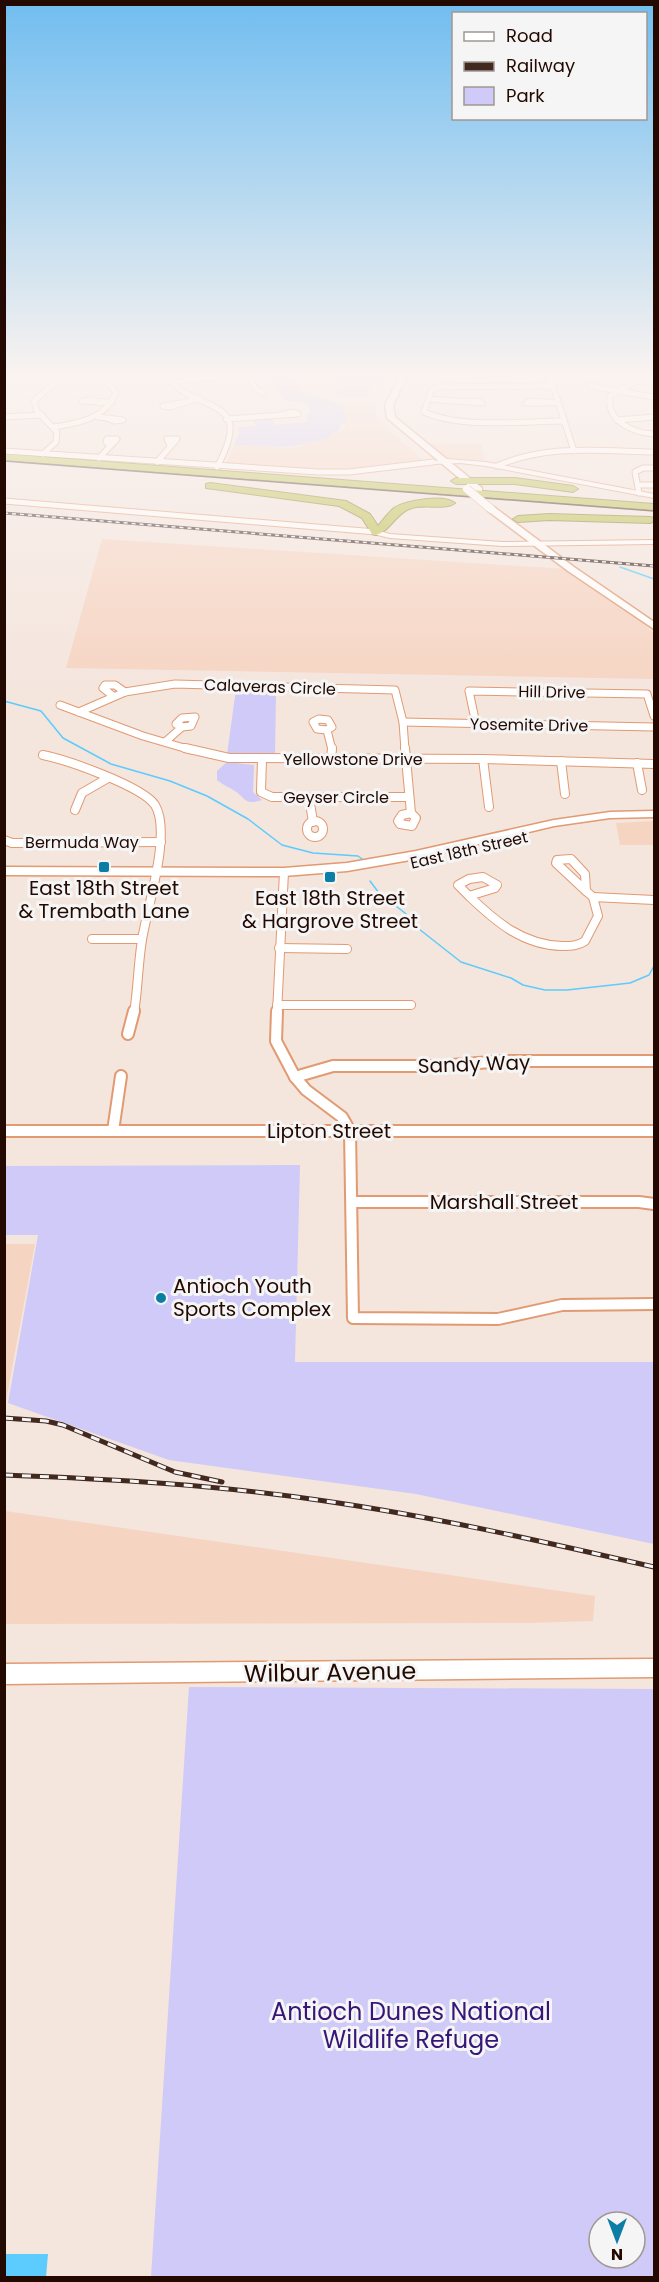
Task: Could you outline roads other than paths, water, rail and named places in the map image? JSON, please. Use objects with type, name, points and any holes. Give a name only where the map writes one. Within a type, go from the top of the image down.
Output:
[{"type":"highway","points":[[172,480],[303,496],[342,503],[364,513],[376,532],[383,528],[398,510],[417,504],[553,507]]},
{"type":"highway","points":[[176,480],[654,515]]},
{"type":"highway","points":[[303,480],[654,507]]},
{"type":"highway","points":[[358,480],[456,481],[468,485],[515,481],[654,501]]},
{"type":"highway","points":[[515,522],[549,517],[654,520]]},
{"type":"main road","points":[[463,480],[491,509],[515,522],[571,569],[654,626]]},
{"type":"main road","points":[[468,485],[504,508],[515,522]]},
{"type":"main road","points":[[540,543],[654,617]]},
{"type":"main road","name":"East 18th Street","points":[[4,871],[284,872],[347,867],[576,819],[654,814]]},
{"type":"main road","name":"East 18th Street","points":[[284,872],[295,875],[323,875],[387,869],[582,825],[654,820]]},
{"type":"main road","name":"Wilbur Avenue","points":[[4,1674],[654,1668]]},
{"type":"street","points":[[586,480],[639,489],[654,496]]},
{"type":"street","points":[[637,480],[639,489]]},
{"type":"street","points":[[639,489],[654,485]]},
{"type":"street","points":[[4,501],[376,532],[540,543]]},
{"type":"street","points":[[495,540],[511,536],[515,530],[515,522]]},
{"type":"street","points":[[376,532],[390,536],[469,543],[654,542]]},
{"type":"street","name":"Calaveras Circle","points":[[79,712],[125,692],[175,684],[395,690],[403,722],[405,759]]},
{"type":"street","points":[[113,696],[103,688],[105,685],[116,685],[125,692]]},
{"type":"street","name":"Hill Drive","points":[[476,724],[469,691],[647,694],[654,716]]},
{"type":"street","name":"Yellowstone Drive","points":[[60,705],[208,755],[262,759],[483,759],[654,764]]},
{"type":"street","name":"Yosemite Drive","points":[[403,722],[654,727]]},
{"type":"street","points":[[165,742],[182,727]]},
{"type":"street","points":[[327,730],[332,745],[331,759]]},
{"type":"street","points":[[43,755],[64,759],[143,793],[154,804],[161,819],[161,842],[142,939],[134,1011],[128,1034]]},
{"type":"street","name":"Geyser Circle","points":[[262,759],[261,792],[264,795],[409,797],[405,759]]},
{"type":"street","points":[[483,759],[489,807]]},
{"type":"street","points":[[561,761],[565,794]]},
{"type":"street","points":[[637,763],[642,790]]},
{"type":"street","points":[[75,810],[82,793],[108,778]]},
{"type":"street","points":[[309,797],[313,822]]},
{"type":"street","points":[[409,797],[411,813]]},
{"type":"street","name":"Bermuda Way","points":[[4,840],[12,843],[161,842]]},
{"type":"street","points":[[284,872],[276,1041],[295,1077],[306,1090],[342,1117],[350,1131],[353,1202],[353,1318],[498,1319],[562,1305],[654,1304]]},
{"type":"street","points":[[468,896],[498,925],[513,934],[553,947],[585,942],[598,916],[590,894],[654,900]]},
{"type":"street","points":[[92,939],[142,939]]},
{"type":"street","points":[[279,948],[347,949]]},
{"type":"street","points":[[277,1005],[411,1005]]},
{"type":"street","name":"Sandy Way","points":[[295,1077],[333,1066],[438,1066],[505,1061],[654,1061]]},
{"type":"street","points":[[112,1131],[121,1076]]},
{"type":"street","name":"Lipton Street","points":[[4,1131],[654,1131]]},
{"type":"street","name":"Marshall Street","points":[[353,1202],[639,1202],[654,1204]]},
{"type":"water","points":[[5,2254],[48,2254],[46,2277],[5,2277]]},
{"type":"waterway","points":[[620,567],[654,579]]},
{"type":"waterway","points":[[4,701],[41,711],[63,738],[111,764],[170,781],[207,796],[248,819],[282,845],[313,853],[358,856],[365,861]]},
{"type":"waterway","points":[[370,881],[379,893],[405,913],[419,929],[461,962],[511,978],[523,985],[545,990],[567,990],[630,983],[649,975],[654,966]]},
{"type":"tram line","points":[[257,480],[654,511]]},
{"type":"railway","points":[[4,513],[654,566]]},
{"type":"railway","points":[[4,1418],[46,1421],[63,1425],[175,1472],[222,1482]]},
{"type":"railway","points":[[4,1475],[165,1484],[325,1501],[449,1522],[654,1567]]},
{"type":"place","name":"East 18th Street & Trembath Lane","points":[[104,867]]},
{"type":"place","name":"East 18th Street & Hargrove Street","points":[[330,877]]},
{"type":"place","name":"Antioch Youth Sports Complex","points":[[161,1298]]},
{"type":"park label","name":"Antioch Dunes National Wildlife Refuge","points":[[411,2025]]}]
